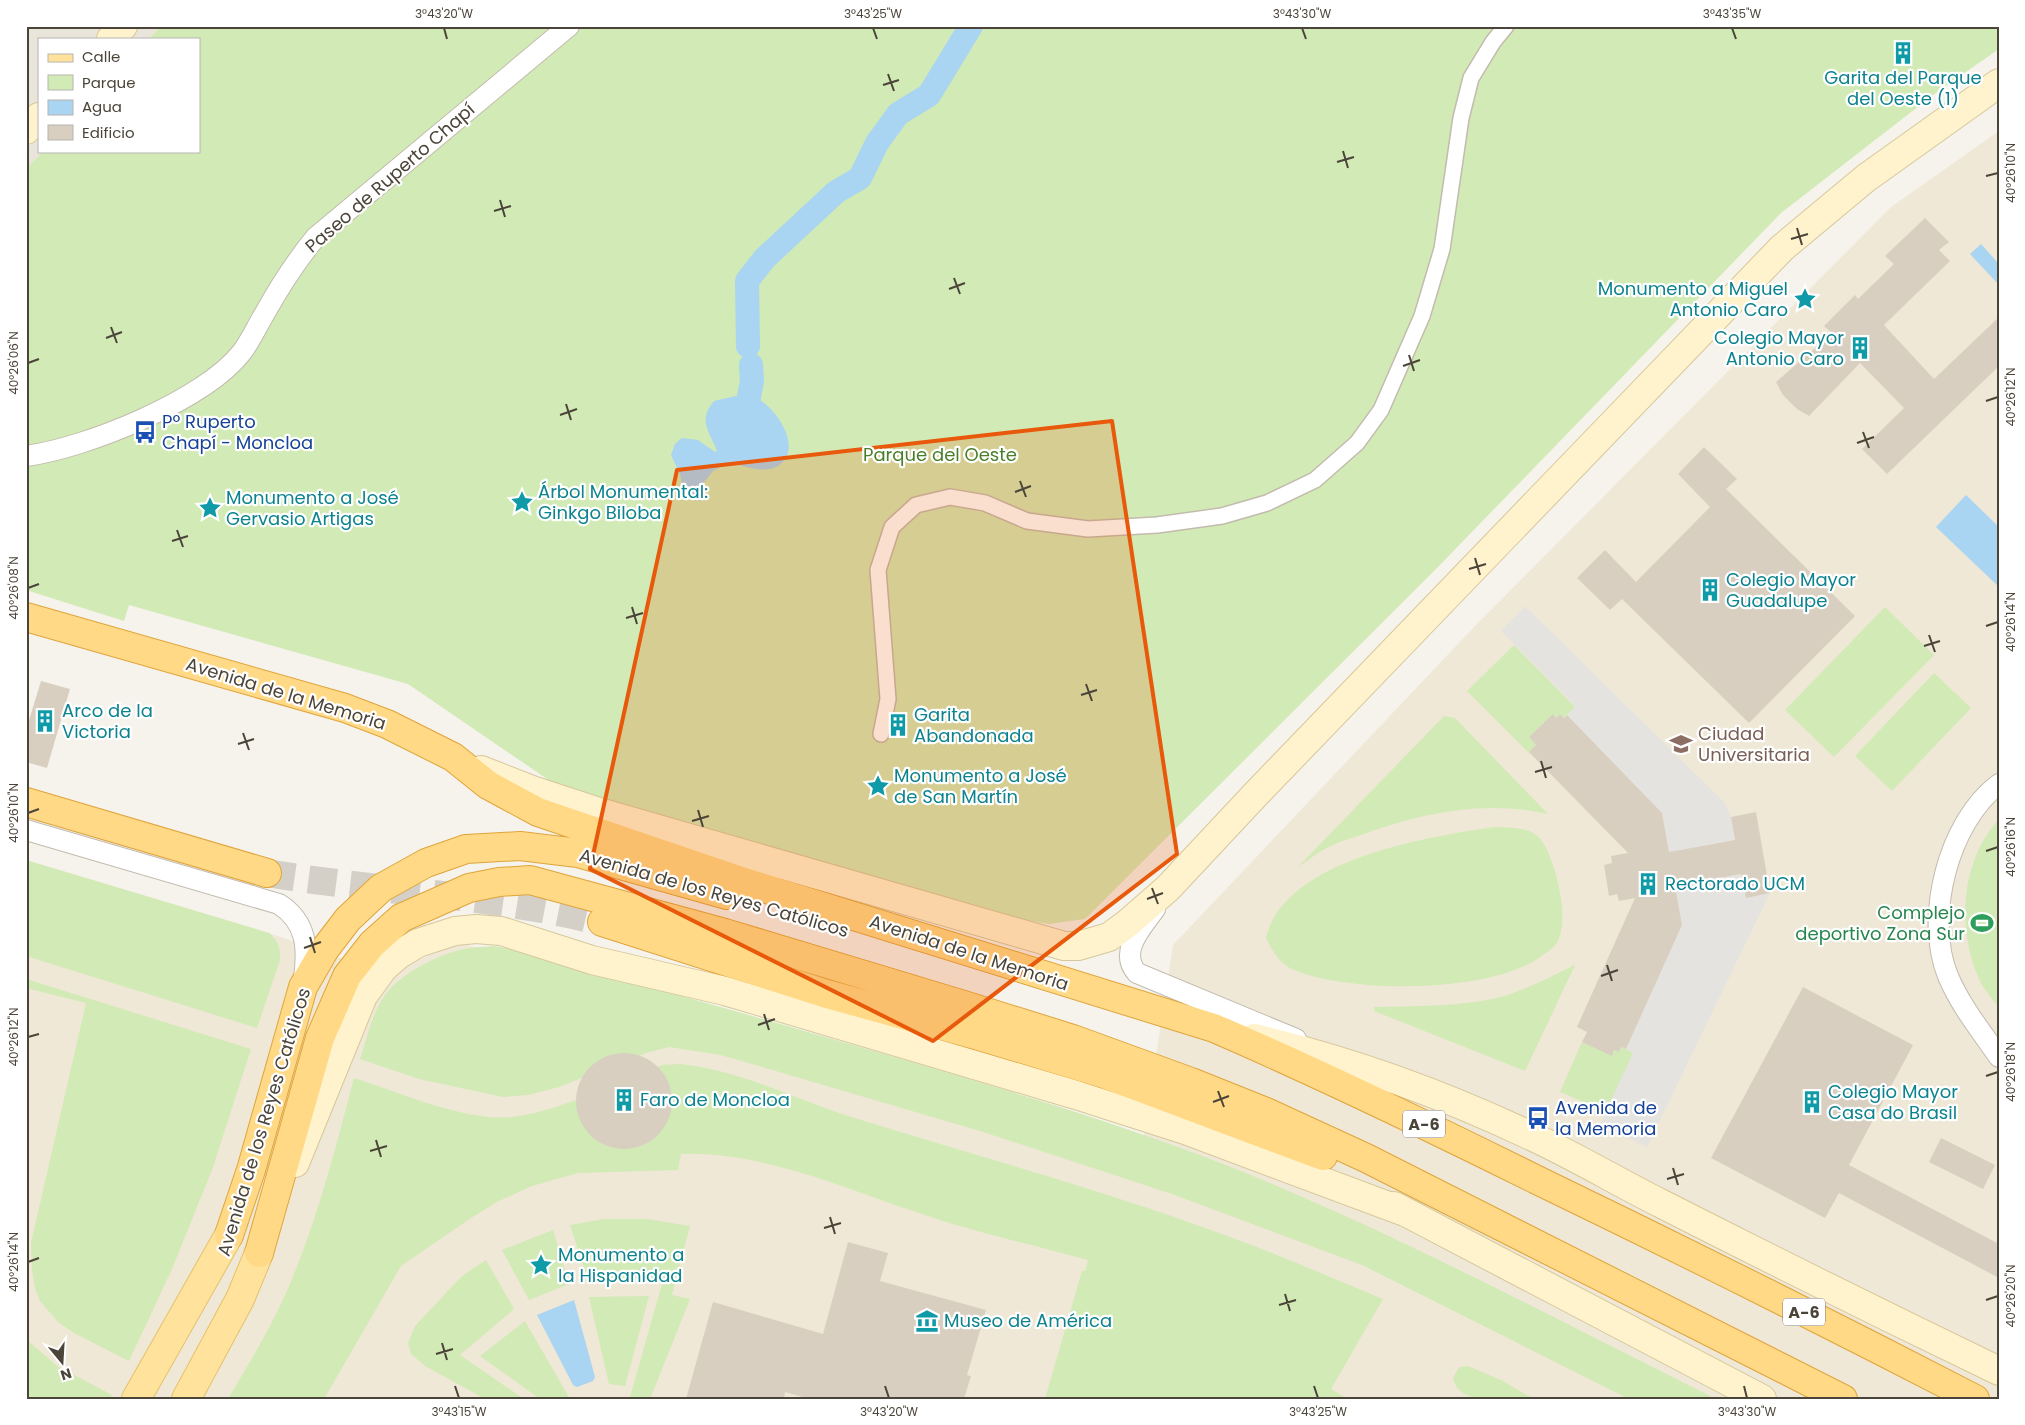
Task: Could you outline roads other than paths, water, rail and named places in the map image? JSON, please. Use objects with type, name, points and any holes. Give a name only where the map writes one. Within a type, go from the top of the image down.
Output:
[{"type":"highway","name":"Avenida de la Memoria","points":[[26,617],[345,708],[387,724],[453,757],[488,785],[546,815],[756,886],[1214,1028],[1288,1060],[1642,1230],[1975,1399]]},
{"type":"highway","points":[[26,802],[267,873]]},
{"type":"highway","name":"Avenida de los Reyes Católicos","points":[[229,1235],[250,1170],[303,987],[330,941],[348,919],[381,888],[426,863],[466,849],[520,846],[578,853],[626,865],[964,968],[1006,978],[1074,986]]},
{"type":"highway","name":"Avenida de los Reyes Católicos","points":[[259,1252],[324,1029],[347,976],[372,944],[401,918],[469,888],[499,882],[530,880],[725,933],[1072,1039],[1266,1112],[1455,1202]]},
{"type":"highway","points":[[602,922],[827,994],[979,1036],[1101,1074],[1260,1134],[1455,1202],[1844,1399]]},
{"type":"main road","points":[[112,38],[123,26]]},
{"type":"main road","points":[[453,757],[494,776],[599,812],[1064,946],[1078,946],[1109,936],[1168,888],[1261,788],[1782,248],[1866,178],[1999,84]]},
{"type":"main road","points":[[26,130],[38,118]]},
{"type":"main road","points":[[259,1252],[274,1220],[301,1147],[364,996],[384,967],[398,955],[418,943],[455,931],[476,929],[501,931],[592,960],[725,991],[1076,1095],[1185,1130],[1410,1214]]},
{"type":"main road","name":"Avenida de la Memoria","points":[[1214,1028],[1322,1054],[1433,1094],[1528,1134],[1666,1206],[1999,1371]]},
{"type":"main road","points":[[1260,1134],[1762,1399]]},
{"type":"main road","points":[[136,1399],[229,1235]]},
{"type":"main road","name":"Avenida de los Reyes Católicos","points":[[157,1399],[212,1286],[229,1235]]},
{"type":"main road","name":"Avenida de los Reyes Católicos","points":[[186,1399],[240,1299],[259,1252]]},
{"type":"street","name":"Paseo de Ruperto Chapí","points":[[26,456],[79,444],[136,421],[171,406],[220,375],[243,350],[284,280],[316,237],[569,26]]},
{"type":"street","points":[[881,734],[888,699],[878,570],[892,527],[916,505],[950,497],[984,503],[1027,521],[1088,529],[1156,526],[1222,516],[1267,503],[1315,480],[1357,442],[1381,410],[1422,316],[1442,249],[1461,118],[1471,78],[1493,42],[1506,26]]},
{"type":"street","points":[[1999,784],[1986,794],[1961,830],[1946,870],[1940,907],[1941,946],[1948,975],[1960,999],[1999,1057]]},
{"type":"street","points":[[26,830],[279,904],[290,912],[302,929],[307,957],[303,987]]},
{"type":"street","name":"Avenida de la Memoria","points":[[1168,888],[1132,944],[1129,962],[1137,972],[1241,1014],[1296,1039],[1322,1054]]},
{"type":"water","points":[[1981,244],[1999,264],[1999,285],[1970,254]]},
{"type":"water","points":[[736,396],[758,399],[773,411],[785,430],[789,450],[785,459],[773,468],[760,469],[729,462],[713,471],[701,486],[701,501],[694,500],[691,495],[684,494],[680,474],[671,455],[675,444],[682,438],[698,440],[715,452],[717,451],[706,426],[706,415],[714,401]]},
{"type":"water","points":[[1966,495],[1999,527],[1999,587],[1936,527]]},
{"type":"water","points":[[574,1300],[595,1377],[593,1381],[577,1387],[573,1385],[537,1315]]},
{"type":"waterway","points":[[748,346],[747,281],[765,258],[836,192],[860,178],[877,143],[898,114],[929,95],[971,26]]},
{"type":"waterway","points":[[749,397],[752,381],[751,365]]},
{"type":"tunnel","points":[[267,873],[519,905],[602,922]]},
{"type":"place","name":"Garita del Parque del Oeste (1)","points":[[1903,53]]},
{"type":"place","name":"Monumento a Miguel Antonio Caro","points":[[1805,299]]},
{"type":"place","name":"Colegio Mayor Antonio Caro","points":[[1860,348]]},
{"type":"place","name":"Pº Ruperto Chapí - Moncloa","points":[[145,432]]},
{"type":"place","name":"Árbol Monumental: Ginkgo Biloba","points":[[522,502]]},
{"type":"place","name":"Monumento a José Gervasio Artigas","points":[[210,508]]},
{"type":"place","name":"Colegio Mayor Guadalupe","points":[[1710,590]]},
{"type":"place","name":"Arco de la Victoria","points":[[45,721]]},
{"type":"place","name":"Garita Abandonada","points":[[898,725]]},
{"type":"place","name":"Ciudad Universitaria","points":[[1681,744]]},
{"type":"place","name":"Monumento a José de San Martín","points":[[878,786]]},
{"type":"place","name":"Rectorado UCM","points":[[1648,884]]},
{"type":"place","name":"Complejo deportivo Zona Sur","points":[[1982,923]]},
{"type":"place","name":"Faro de Moncloa","points":[[624,1100]]},
{"type":"place","name":"Colegio Mayor Casa do Brasil","points":[[1812,1102]]},
{"type":"place","name":"Avenida de la Memoria","points":[[1538,1118]]},
{"type":"place","name":"Monumento a la Hispanidad","points":[[541,1265]]},
{"type":"place","name":"Museo de América","points":[[927,1321]]},
{"type":"park label","name":"Parque del Oeste","points":[[940,455]]}]
